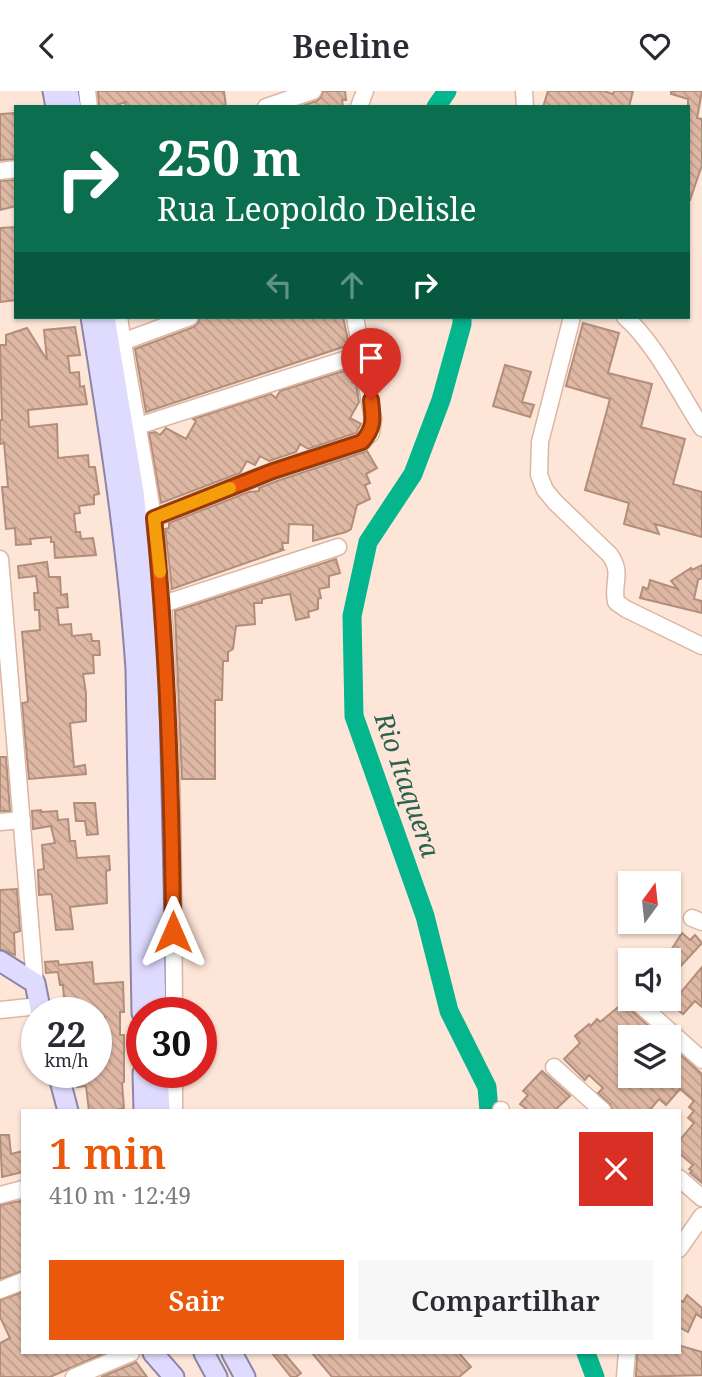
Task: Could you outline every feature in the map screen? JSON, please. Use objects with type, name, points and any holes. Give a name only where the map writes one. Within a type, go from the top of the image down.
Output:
[{"type":"main road","points":[[91,319],[120,502],[132,613],[136,683],[142,997]]},
{"type":"main road","points":[[105,319],[134,492],[147,614],[156,997]]},
{"type":"main road","points":[[0,961],[35,983],[38,997]]},
{"type":"main road","points":[[62,1088],[67,1109]]},
{"type":"main road","points":[[143,1088],[144,1109]]},
{"type":"main road","points":[[159,1088],[160,1109]]},
{"type":"main road","points":[[205,1354],[217,1377]]},
{"type":"main road","points":[[233,1354],[246,1377]]},
{"type":"main road","points":[[163,1365],[187,1377]]},
{"type":"street","points":[[272,105],[313,91]]},
{"type":"street","points":[[118,319],[154,518],[163,604],[172,797],[174,997]]},
{"type":"street","points":[[122,342],[185,319]]},
{"type":"street","points":[[154,518],[273,471],[362,442],[371,433],[373,419],[355,319]]},
{"type":"street","points":[[571,319],[540,442],[539,475],[545,490],[555,502],[610,555],[618,573],[614,592],[616,602],[702,646]]},
{"type":"street","points":[[627,319],[649,343],[702,428]]},
{"type":"street","points":[[138,426],[362,354]]},
{"type":"street","points":[[163,604],[338,547]]},
{"type":"street","points":[[0,561],[8,732],[22,820],[35,983]]},
{"type":"street","points":[[0,822],[22,820]]},
{"type":"street","points":[[0,1010],[21,1009]]},
{"type":"street","points":[[647,1011],[702,1060]]},
{"type":"street","points":[[554,1067],[601,1109]]},
{"type":"street","points":[[174,1088],[174,1109]]},
{"type":"street","points":[[681,1180],[702,1198]]},
{"type":"street","points":[[0,1195],[21,1190]]},
{"type":"street","points":[[681,1246],[702,1216]]},
{"type":"street","points":[[0,1290],[21,1281]]},
{"type":"street","points":[[74,1377],[129,1354]]},
{"type":"street","points":[[625,1377],[627,1354]]},
{"type":"building","points":[[98,91],[224,91],[226,105],[126,105],[125,102],[99,105]]},
{"type":"building","points":[[323,91],[345,91],[346,100],[342,100],[343,105],[305,105],[321,97]]},
{"type":"building","points":[[548,91],[604,91],[613,94],[614,91],[633,91],[630,105],[544,105]]},
{"type":"building","points":[[671,91],[702,91],[697,118],[702,119],[702,165],[690,200],[690,105],[688,99],[671,94]]},
{"type":"building","points":[[14,113],[14,159],[0,160],[0,114]]},
{"type":"building","points":[[14,180],[14,206],[0,210],[0,181]]},
{"type":"building","points":[[14,227],[14,300],[0,302],[0,228]]},
{"type":"building","points":[[199,319],[343,319],[349,345],[146,412],[135,349],[194,327]]},
{"type":"building","points":[[583,323],[619,333],[608,373],[652,384],[641,427],[685,439],[673,484],[702,492],[702,537],[655,524],[659,534],[624,524],[629,503],[585,490],[610,399],[566,386]]},
{"type":"building","points":[[75,327],[80,355],[68,356],[70,373],[79,372],[80,387],[84,386],[87,404],[28,410],[29,427],[57,424],[58,458],[88,455],[89,467],[95,467],[99,494],[94,495],[94,504],[79,506],[80,513],[74,514],[76,532],[80,532],[81,539],[93,538],[96,555],[55,558],[51,537],[30,539],[31,544],[16,545],[15,528],[6,529],[2,487],[8,487],[4,443],[0,444],[0,345],[6,345],[6,335],[27,328],[47,360],[44,330]]},
{"type":"building","points":[[505,365],[531,372],[522,402],[534,405],[530,417],[493,406]]},
{"type":"building","points":[[353,368],[355,377],[352,382],[356,384],[359,402],[350,418],[361,424],[356,433],[308,449],[300,444],[296,452],[269,461],[260,456],[255,465],[247,461],[240,473],[161,503],[149,433],[160,435],[166,428],[186,439],[196,421],[193,419],[271,394],[276,398],[280,391]]},
{"type":"building","points":[[367,451],[377,468],[366,474],[370,483],[365,485],[370,499],[357,505],[351,529],[313,541],[313,525],[289,524],[288,543],[282,543],[283,549],[280,549],[283,550],[172,589],[165,529],[169,528],[169,523],[249,492],[259,491],[259,488],[277,481]]},
{"type":"building","points":[[336,559],[340,573],[329,576],[329,587],[319,589],[321,598],[318,599],[318,609],[308,612],[309,617],[296,620],[290,594],[254,603],[255,624],[236,626],[233,649],[228,652],[228,661],[223,661],[222,700],[215,700],[215,779],[182,779],[175,611]]},
{"type":"building","points":[[47,562],[49,577],[60,577],[61,595],[67,594],[68,607],[57,608],[59,625],[71,624],[72,636],[91,634],[92,641],[99,641],[100,655],[93,655],[94,673],[83,674],[86,721],[70,723],[74,767],[85,765],[86,774],[29,779],[22,703],[28,702],[22,632],[40,630],[39,610],[35,610],[34,593],[38,593],[36,576],[19,578],[18,566]]},
{"type":"building","points":[[702,565],[702,578],[698,580],[694,599],[702,601],[702,613],[640,598],[643,587],[648,589],[650,580],[678,589],[671,581],[691,568],[692,570]]},
{"type":"building","points":[[0,757],[6,757],[10,811],[0,811]]},
{"type":"building","points":[[74,803],[95,803],[98,834],[87,835],[85,821],[76,821]]},
{"type":"building","points":[[32,811],[57,811],[58,820],[68,819],[70,841],[75,841],[77,858],[109,856],[110,870],[106,871],[107,903],[70,907],[73,929],[56,930],[52,896],[39,895],[38,870],[44,869],[42,845],[55,843],[51,826],[33,829]]},
{"type":"building","points":[[17,889],[20,931],[14,933],[15,955],[0,949],[0,890]]},
{"type":"building","points":[[681,935],[690,940],[695,935],[702,943],[681,966],[681,948],[672,948]]},
{"type":"building","points":[[58,961],[59,965],[92,962],[94,984],[123,982],[124,1012],[120,1012],[120,1035],[124,1035],[124,1108],[89,1109],[86,1088],[112,1088],[112,997],[64,997],[58,972],[46,973],[45,962]]},
{"type":"building","points":[[702,967],[702,1007],[695,1001],[683,1014],[679,1011],[681,992]]},
{"type":"building","points":[[618,1007],[618,1011],[632,1011],[647,1025],[618,1025],[618,1088],[681,1088],[681,1055],[702,1074],[702,1183],[690,1173],[692,1171],[689,1169],[693,1165],[681,1155],[681,1139],[694,1123],[688,1118],[694,1111],[689,1107],[694,1101],[680,1089],[666,1105],[659,1099],[651,1109],[612,1109],[598,1093],[603,1088],[589,1075],[585,1080],[564,1059],[580,1043],[575,1036],[597,1019],[600,1022]]},
{"type":"building","points":[[542,1071],[570,1096],[556,1109],[526,1109],[520,1104],[528,1095],[523,1091]]},
{"type":"building","points":[[0,1135],[9,1135],[11,1154],[21,1152],[21,1172],[2,1177]]},
{"type":"building","points":[[21,1201],[21,1272],[0,1279],[0,1205]]},
{"type":"building","points":[[21,1293],[21,1354],[103,1354],[50,1377],[0,1377],[0,1343],[10,1338],[0,1317],[0,1300]]},
{"type":"building","points":[[687,1295],[702,1308],[702,1318],[696,1314],[688,1332],[681,1328],[681,1300],[683,1302]]},
{"type":"building","points":[[681,1346],[702,1352],[702,1375],[636,1377],[637,1354],[681,1354]]},
{"type":"building","points":[[273,1354],[285,1354],[301,1373],[291,1377]]},
{"type":"building","points":[[313,1354],[460,1354],[471,1367],[459,1377],[332,1377]]},
{"type":"building","points":[[135,1363],[147,1377],[101,1377]]},
{"type":"waterway","name":"Rio Itaquera","points":[[437,105],[447,91]]},
{"type":"waterway","name":"Rio Itaquera","points":[[462,319],[441,400],[413,474],[368,542],[352,616],[354,716],[425,916],[449,1011],[487,1087],[489,1109]]},
{"type":"waterway","name":"Rio Itaquera","points":[[586,1354],[595,1377]]},
{"type":"slow traffic","points":[[160,572],[154,518],[230,488]]},
{"type":"route","points":[[173,932],[171,769],[163,604],[154,518],[273,471],[362,442],[371,433],[371,400]]}]
